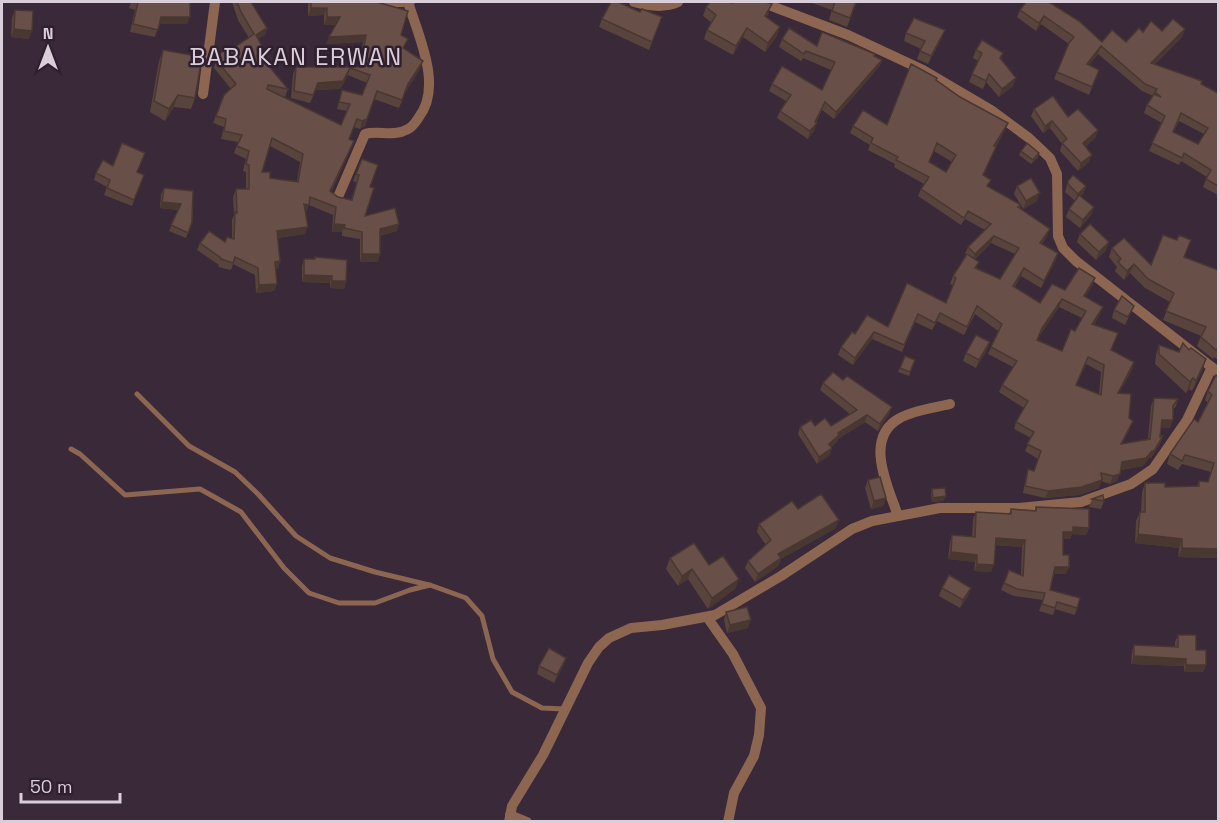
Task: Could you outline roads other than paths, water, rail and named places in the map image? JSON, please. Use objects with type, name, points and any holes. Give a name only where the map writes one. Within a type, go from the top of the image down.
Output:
[{"type":"street","points":[[203,94],[215,2]]},
{"type":"street","points":[[338,197],[365,134],[398,133],[407,130],[423,113],[428,100],[429,73],[409,2],[380,2]]},
{"type":"street","points":[[634,2],[657,6],[678,2]]},
{"type":"street","points":[[527,822],[510,818],[512,806],[543,755],[588,663],[599,647],[609,638],[631,628],[663,625],[715,615],[782,576],[852,529],[872,521],[940,508],[1019,508],[1081,502],[1131,484],[1153,469],[1187,420],[1215,369],[1076,261],[1063,248],[1058,236],[1057,174],[1050,158],[1029,138],[991,110],[923,70],[848,35],[761,2]]},
{"type":"street","points":[[898,516],[882,467],[882,434],[888,426],[901,417],[950,404]]},
{"type":"street","points":[[707,617],[734,654],[761,708],[759,735],[754,756],[734,793],[728,822]]},
{"type":"lane","points":[[137,394],[189,446],[235,472],[296,536],[330,558],[430,585],[466,598],[482,616],[493,659],[512,692],[542,708],[566,709]]},
{"type":"lane","points":[[71,448],[125,495],[200,489],[241,512],[284,568],[309,593],[339,603],[375,603],[430,585]]},
{"type":"district","name":"BABAKAN ERWAN","points":[[296,56]]}]
